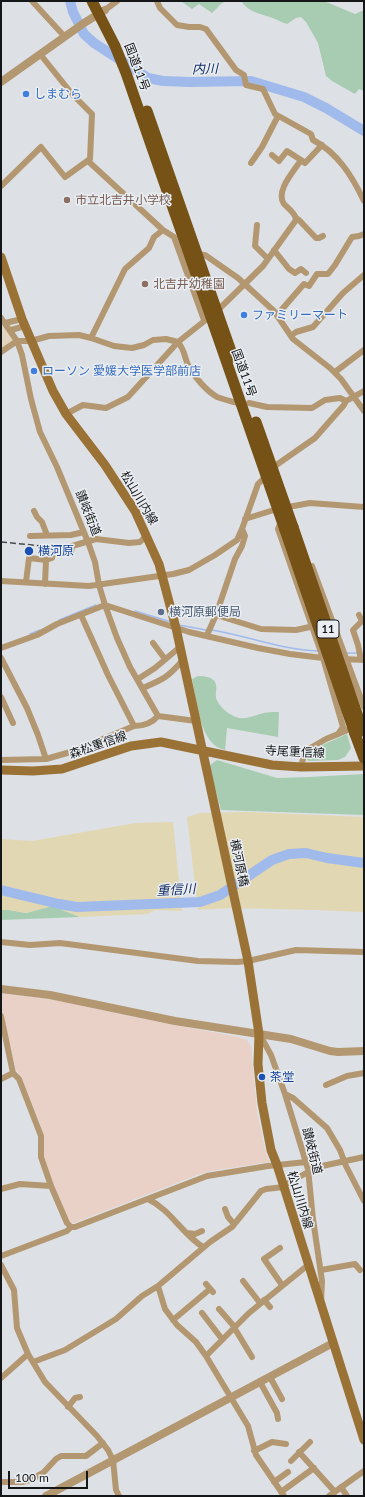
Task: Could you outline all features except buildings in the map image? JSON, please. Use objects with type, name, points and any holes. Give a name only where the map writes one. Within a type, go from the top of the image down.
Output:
[{"type":"highway","name":"国道11号","points":[[92,1],[101,8],[125,54],[130,75],[211,316],[245,404],[362,730],[364,758]]},
{"type":"highway","name":"国道11号","points":[[101,8],[115,46],[130,75],[197,254],[211,316]]},
{"type":"main road","name":"松山川内線","points":[[1,257],[23,322],[53,391],[66,414],[119,486],[135,511],[159,564],[176,628],[207,770]]},
{"type":"main road","name":"森松重信線","points":[[1,770],[62,770],[131,746],[150,743],[174,744],[202,751]]},
{"type":"main road","name":"寺尾重信線","points":[[202,751],[272,765],[301,767],[364,766]]},
{"type":"main road","name":"横河原橋","points":[[207,770],[248,961]]},
{"type":"main road","name":"松山川内線","points":[[248,961],[259,1034],[258,1064],[262,1103],[271,1150],[364,1440]]},
{"type":"street","points":[[32,1],[65,36]]},
{"type":"street","points":[[1,82],[84,23],[101,8],[118,1]]},
{"type":"street","points":[[157,1],[160,8],[177,25],[189,28],[200,27],[206,29],[236,70],[244,75],[246,85],[263,89],[275,114],[311,134],[313,140],[336,156],[353,180],[364,201]]},
{"type":"street","points":[[1,186],[40,147],[65,177],[90,159],[92,114],[72,94],[40,54]]},
{"type":"street","points":[[251,163],[262,147],[278,116]]},
{"type":"street","points":[[272,155],[279,161],[287,151],[305,163],[322,145]]},
{"type":"street","points":[[301,160],[283,188],[281,195],[284,203],[296,218],[300,220],[316,238],[323,236]]},
{"type":"street","points":[[88,161],[163,230],[174,237],[211,316]]},
{"type":"street","points":[[66,414],[83,405],[106,408],[128,397],[178,342],[211,316],[245,284],[268,259],[296,218]]},
{"type":"street","points":[[257,225],[256,246],[268,259]]},
{"type":"street","points":[[91,338],[125,269],[149,248],[154,237],[163,230]]},
{"type":"street","points":[[277,315],[304,284],[309,286],[317,274],[328,274],[352,237],[364,234]]},
{"type":"street","points":[[274,250],[289,269],[295,273],[301,269],[306,273]]},
{"type":"street","points":[[197,254],[205,255],[238,278],[274,310],[291,336],[335,372],[364,411]]},
{"type":"street","points":[[291,336],[296,332],[313,327],[343,293],[364,275]]},
{"type":"street","points":[[3,320],[23,322]]},
{"type":"street","name":"讃岐街道","points":[[3,320],[17,341],[22,355],[31,399],[40,432],[57,467],[88,542],[95,562],[104,604],[117,638],[130,667],[144,688],[158,716]]},
{"type":"street","points":[[11,330],[23,322]]},
{"type":"street","points":[[1,352],[17,341],[31,341],[54,336],[79,335],[114,346],[132,348],[144,345],[153,340],[166,339],[178,342],[184,349],[188,366],[194,375],[217,396],[245,404],[267,407],[312,408],[325,400],[340,398],[346,401]]},
{"type":"street","points":[[335,372],[364,350]]},
{"type":"street","points":[[1,581],[89,586],[173,574],[189,570],[237,540],[258,484],[269,472],[315,438],[346,401],[364,391]]},
{"type":"street","points":[[338,734],[343,727],[323,658],[278,529],[285,519],[310,503],[364,507]]},
{"type":"street","points":[[34,511],[42,522],[47,535]]},
{"type":"street","points":[[245,519],[285,519],[296,522],[364,707]]},
{"type":"street","points":[[207,635],[216,615],[235,559],[242,546],[245,536],[242,529]]},
{"type":"street","points":[[30,536],[71,535],[84,532]]},
{"type":"street","points":[[26,582],[29,558],[46,560],[52,558],[53,553],[68,554],[71,552],[72,546],[71,535]]},
{"type":"street","points":[[72,546],[96,539],[129,543],[140,542],[147,536]]},
{"type":"street","points":[[45,584],[46,560]]},
{"type":"street","points":[[1,648],[37,635],[57,624],[104,604],[176,628],[258,648],[323,658],[363,660],[353,630],[362,622],[360,615]]},
{"type":"street","points":[[81,615],[108,675],[134,726]]},
{"type":"street","points":[[216,615],[261,629],[296,630],[332,622]]},
{"type":"street","points":[[153,643],[165,659]]},
{"type":"street","points":[[138,679],[155,668],[180,647]]},
{"type":"street","points":[[1,658],[27,708],[46,759]]},
{"type":"street","points":[[144,688],[170,675],[183,660]]},
{"type":"street","points":[[1,697],[13,723]]},
{"type":"street","points":[[1,760],[46,759],[74,751],[134,726],[141,726],[154,721],[158,716],[196,721]]},
{"type":"street","points":[[301,767],[305,751],[338,734],[362,730]]},
{"type":"street","points":[[1,942],[30,945],[60,943],[198,961],[248,961],[296,950],[364,952]]},
{"type":"street","points":[[1,989],[50,995],[175,1021],[290,1039],[338,1052],[364,1051]]},
{"type":"street","points":[[1,1016],[13,1073],[19,1080],[41,1136],[41,1157],[51,1186],[67,1223],[71,1227]]},
{"type":"street","name":"讃岐街道","points":[[259,1034],[271,1054],[308,1170],[312,1212],[323,1290],[321,1304]]},
{"type":"street","points":[[1,1079],[13,1073]]},
{"type":"street","points":[[326,1085],[347,1076],[364,1073]]},
{"type":"street","points":[[285,1094],[290,1096],[323,1123],[332,1135],[364,1201]]},
{"type":"street","points":[[33,1362],[65,1350],[112,1323],[142,1296],[158,1286],[203,1247],[234,1224],[261,1191],[284,1187],[308,1170],[364,1157]]},
{"type":"street","points":[[1,1256],[67,1231],[71,1227],[75,1227],[207,1176],[306,1162]]},
{"type":"street","points":[[1,1189],[20,1184],[51,1186]]},
{"type":"street","points":[[148,1199],[169,1213],[187,1233],[203,1247]]},
{"type":"street","points":[[225,1208],[228,1216],[234,1224]]},
{"type":"street","points":[[187,1233],[195,1234],[202,1231]]},
{"type":"street","points":[[280,1248],[264,1259],[282,1285]]},
{"type":"street","points":[[321,1270],[355,1264],[360,1270]]},
{"type":"street","points":[[1,1265],[14,1290],[17,1328],[28,1354],[45,1382],[108,1450],[112,1460],[116,1490],[119,1496]]},
{"type":"street","points":[[206,1356],[262,1302],[308,1265]]},
{"type":"street","points":[[243,1281],[262,1302],[270,1307]]},
{"type":"street","points":[[158,1286],[162,1303],[173,1320],[193,1338],[206,1356],[248,1426],[254,1451],[259,1461],[282,1494],[314,1468]]},
{"type":"street","points":[[173,1320],[210,1288]]},
{"type":"street","points":[[219,1309],[234,1328],[252,1357]]},
{"type":"street","points":[[202,1313],[222,1339]]},
{"type":"street","points":[[46,1496],[333,1343]]},
{"type":"street","points":[[1,1378],[28,1354]]},
{"type":"street","points":[[270,1377],[282,1399]]},
{"type":"street","points":[[260,1382],[277,1413],[278,1419]]},
{"type":"street","points":[[68,1407],[75,1398],[80,1397]]},
{"type":"street","points":[[254,1451],[272,1442],[286,1444]]},
{"type":"street","points":[[291,1461],[310,1442]]},
{"type":"street","points":[[1,1482],[30,1480],[43,1473],[56,1459],[61,1456],[86,1456],[103,1443]]},
{"type":"street","points":[[299,1452],[335,1492]]},
{"type":"street","points":[[329,1496],[364,1471]]},
{"type":"street","points":[[274,1482],[288,1472]]},
{"type":"street","points":[[341,1487],[347,1496]]},
{"type":"shaded area","points":[[1,324],[13,339],[11,343],[1,349]]},
{"type":"shaded area","points":[[1,993],[57,1000],[144,1019],[239,1037],[247,1040],[251,1047],[257,1111],[269,1162],[211,1171],[197,1175],[74,1223],[70,1223],[52,1184],[44,1156],[43,1134],[40,1124],[22,1078],[16,1070],[10,1043],[7,1037],[1,1003]]},
{"type":"green space","points":[[181,1],[226,1],[212,13],[199,4],[192,9]]},
{"type":"green space","points":[[241,1],[324,1],[355,14],[364,10],[364,91],[359,89],[355,94],[326,76],[318,43],[306,22],[301,17],[296,18],[287,24],[252,11]]},
{"type":"green space","points":[[198,676],[207,677],[214,680],[216,685],[217,701],[225,711],[236,717],[245,718],[265,713],[279,712],[278,737],[227,728],[225,750],[216,746],[204,731],[198,709],[192,679]]},
{"type":"green space","points":[[347,734],[351,748],[345,757],[338,760],[307,760],[308,754],[311,750]]},
{"type":"green space","points":[[217,760],[277,778],[364,774],[364,815],[221,810],[209,766]]},
{"type":"green space","points":[[52,906],[80,917],[1,920],[1,910],[26,913]]},
{"type":"sand","points":[[248,812],[364,817],[364,912],[231,908],[198,910],[187,817],[200,813]]},
{"type":"sand","points":[[173,822],[182,911],[156,910],[147,914],[80,917],[52,906],[26,913],[1,910],[1,839],[32,841],[136,823]]},
{"type":"waterway","name":"内川","points":[[70,1],[73,12],[84,34],[94,43],[148,78],[163,81],[189,82],[251,81],[304,97],[326,108],[364,131]]},
{"type":"waterway","points":[[59,620],[96,605]]},
{"type":"waterway","points":[[135,611],[171,622]]},
{"type":"waterway","points":[[179,625],[206,630]]},
{"type":"waterway","points":[[30,634],[40,630]]},
{"type":"waterway","points":[[212,630],[291,648],[318,651]]},
{"type":"waterway","points":[[346,653],[358,653]]},
{"type":"waterway","name":"重信川","points":[[1,890],[77,907],[200,902],[220,895],[272,860],[289,854],[306,853],[327,858],[364,863]]},
{"type":"railway","points":[[1,542],[63,548]]},
{"type":"place","name":"しまむら","points":[[26,94]]},
{"type":"place","name":"市立北吉井小学校","points":[[67,200]]},
{"type":"place","name":"北吉井幼稚園","points":[[145,284]]},
{"type":"place","name":"ファミリーマート","points":[[244,315]]},
{"type":"place","name":"ローソン 愛媛大学医学部前店","points":[[34,371]]},
{"type":"place","name":"横河原","points":[[29,551]]},
{"type":"place","name":"横河原郵便局","points":[[161,612]]},
{"type":"place","name":"茶堂","points":[[262,1077]]}]
